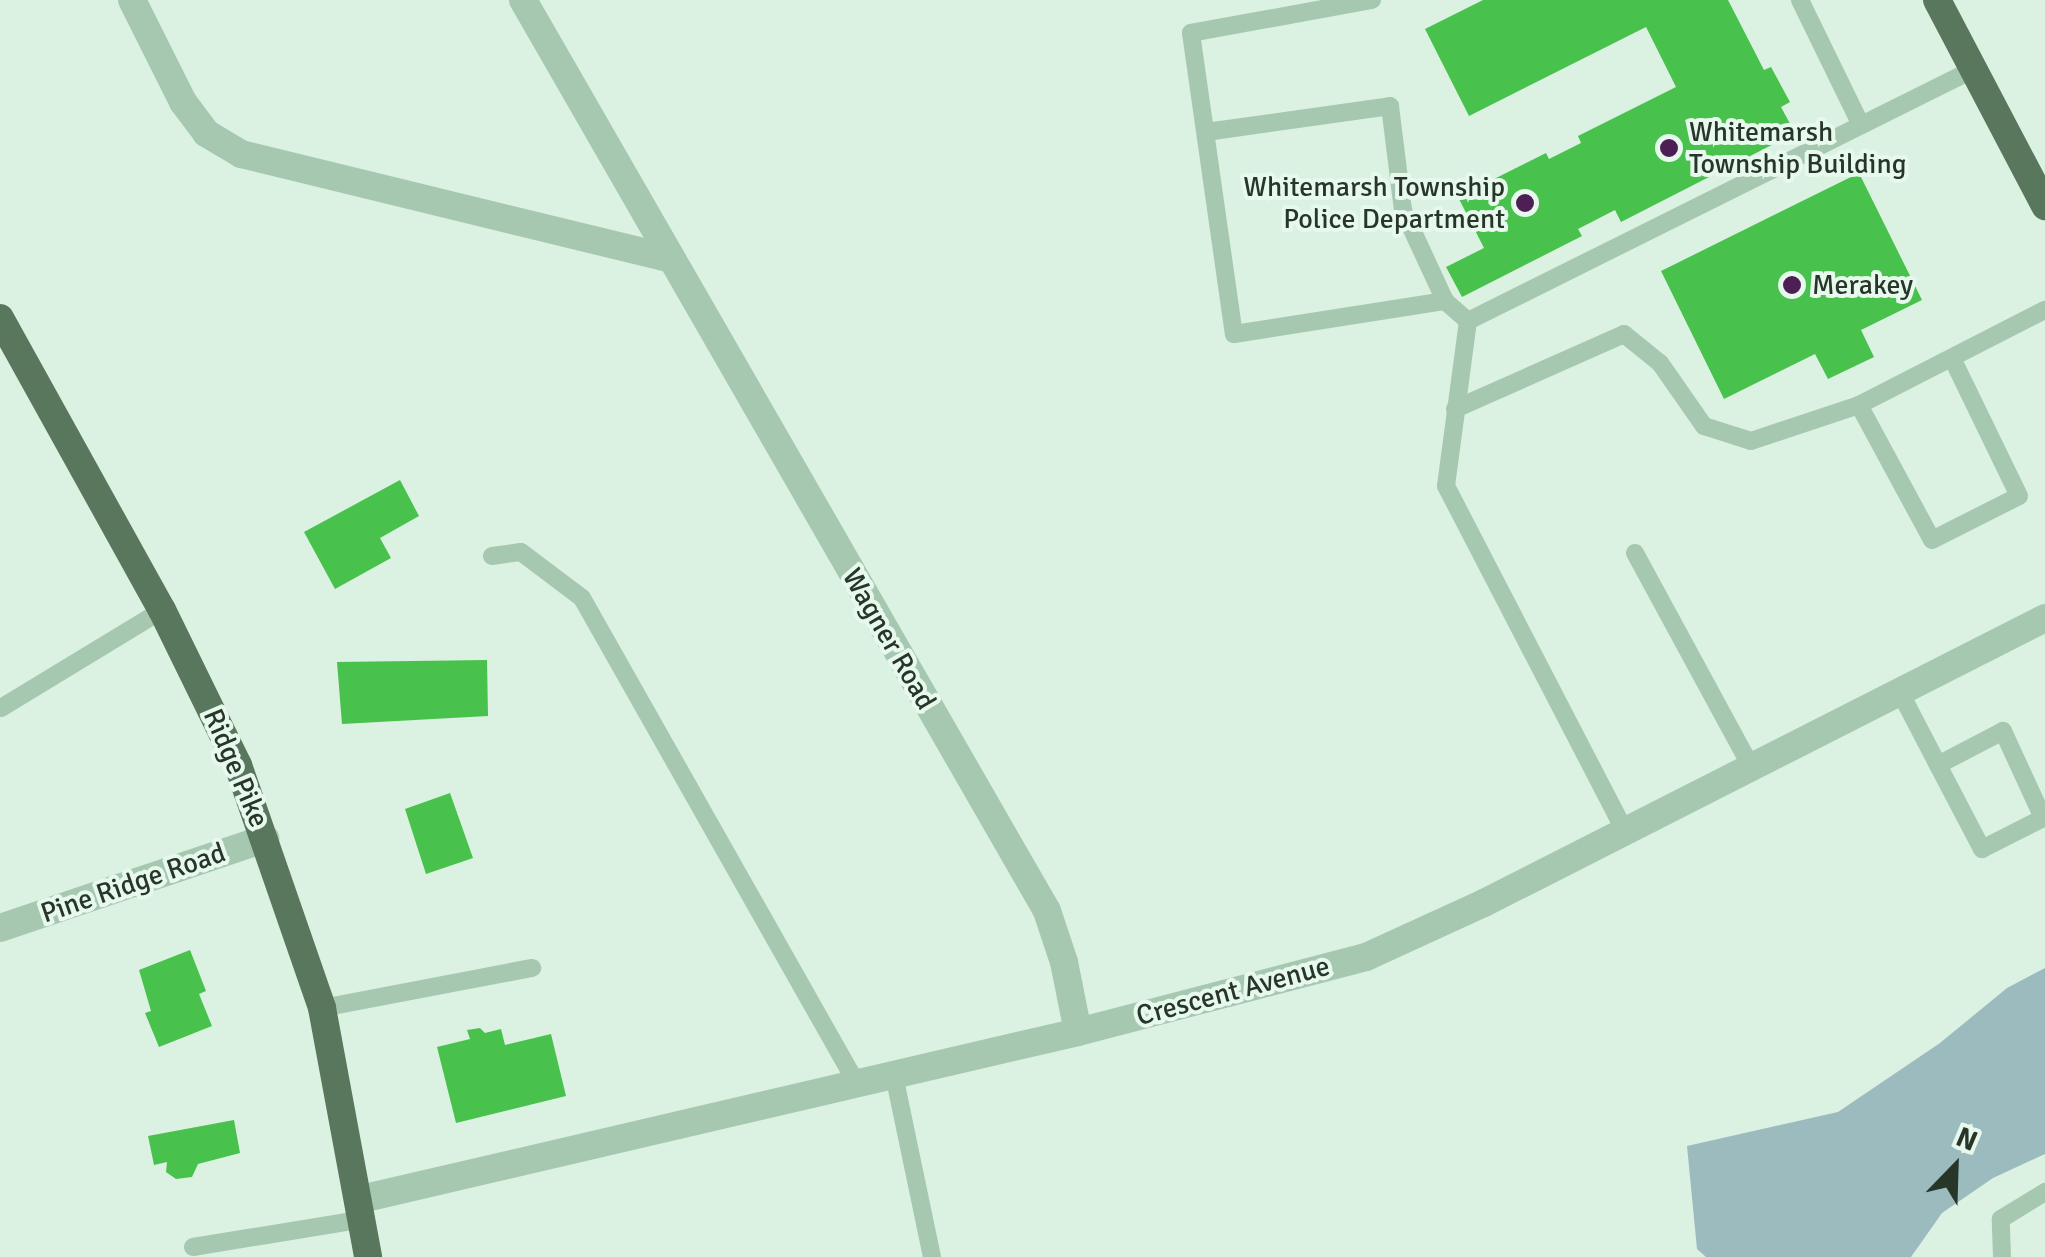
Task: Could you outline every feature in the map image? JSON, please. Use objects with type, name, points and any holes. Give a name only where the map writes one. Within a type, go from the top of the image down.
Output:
[{"type":"main road","points":[[1937,0],[2045,206]]},
{"type":"main road","name":"Ridge Pike","points":[[0,318],[162,610],[238,765],[322,1008],[363,1209],[368,1257]]},
{"type":"street","points":[[132,0],[183,102],[206,133],[240,154],[668,258]]},
{"type":"street","name":"Wagner Road","points":[[523,0],[1047,911],[1064,962],[1078,1032]]},
{"type":"street","name":"Crescent Avenue","points":[[363,1209],[1366,957],[1625,832],[2045,618]]},
{"type":"street","name":"Pine Ridge Road","points":[[0,928],[266,839]]},
{"type":"lane","points":[[1372,0],[1191,33],[1234,334],[1445,300]]},
{"type":"lane","points":[[1800,0],[1861,125]]},
{"type":"lane","points":[[1468,321],[1974,70]]},
{"type":"lane","points":[[1206,132],[1390,106],[1403,210],[1445,300],[1468,321]]},
{"type":"lane","points":[[1456,408],[1624,334],[1660,362],[1704,426],[1751,441],[1859,405],[2045,310]]},
{"type":"lane","points":[[1468,321],[1446,486],[1625,832]]},
{"type":"lane","points":[[1859,405],[1932,540],[2018,496],[1952,358]]},
{"type":"lane","points":[[492,556],[522,552],[582,598],[857,1084]]},
{"type":"lane","points":[[1635,553],[1752,767]]},
{"type":"lane","points":[[1,708],[162,610]]},
{"type":"lane","points":[[1900,692],[1938,765],[1982,849],[2043,818],[2003,731],[1938,765]]},
{"type":"lane","points":[[322,1008],[532,968]]},
{"type":"lane","points":[[894,1075],[932,1257]]},
{"type":"lane","points":[[2002,1257],[2001,1219],[2045,1192]]},
{"type":"lane","points":[[193,1247],[363,1209]]},
{"type":"shaded area","points":[[2045,968],[2045,1154],[1993,1178],[1942,1213],[1911,1257],[1706,1257],[1697,1249],[1687,1146],[1838,1112],[1940,1043],[2007,988]]},
{"type":"building","name":"Whitemarsh Township Building","points":[[1483,0],[1728,0],[1764,70],[1771,67],[1790,102],[1781,107],[1795,133],[1621,222],[1615,210],[1578,229],[1582,236],[1462,297],[1446,267],[1484,248],[1458,197],[1546,153],[1549,159],[1581,143],[1578,136],[1676,87],[1646,27],[1469,116],[1425,29]]},
{"type":"building","name":"Merakey","points":[[1859,173],[1922,300],[1861,330],[1874,357],[1828,379],[1815,354],[1724,399],[1661,271]]},
{"type":"building","points":[[400,480],[419,516],[380,538],[391,558],[335,589],[304,532]]},
{"type":"building","points":[[487,660],[488,716],[342,724],[337,662]]},
{"type":"building","points":[[450,793],[473,858],[426,874],[405,809]]},
{"type":"building","points":[[190,950],[206,991],[199,994],[212,1026],[159,1047],[145,1013],[151,1011],[139,970]]},
{"type":"building","points":[[480,1028],[485,1033],[501,1029],[505,1045],[551,1034],[566,1096],[456,1123],[437,1047],[470,1039],[467,1030]]},
{"type":"building","points":[[234,1120],[240,1153],[198,1164],[192,1177],[176,1179],[166,1172],[167,1162],[154,1165],[148,1136]]},
{"type":"place","name":"Whitemarsh Township Building","points":[[1669,148]]},
{"type":"place","name":"Whitemarsh Township Police Department","points":[[1525,203]]},
{"type":"place","name":"Merakey","points":[[1792,285]]}]
